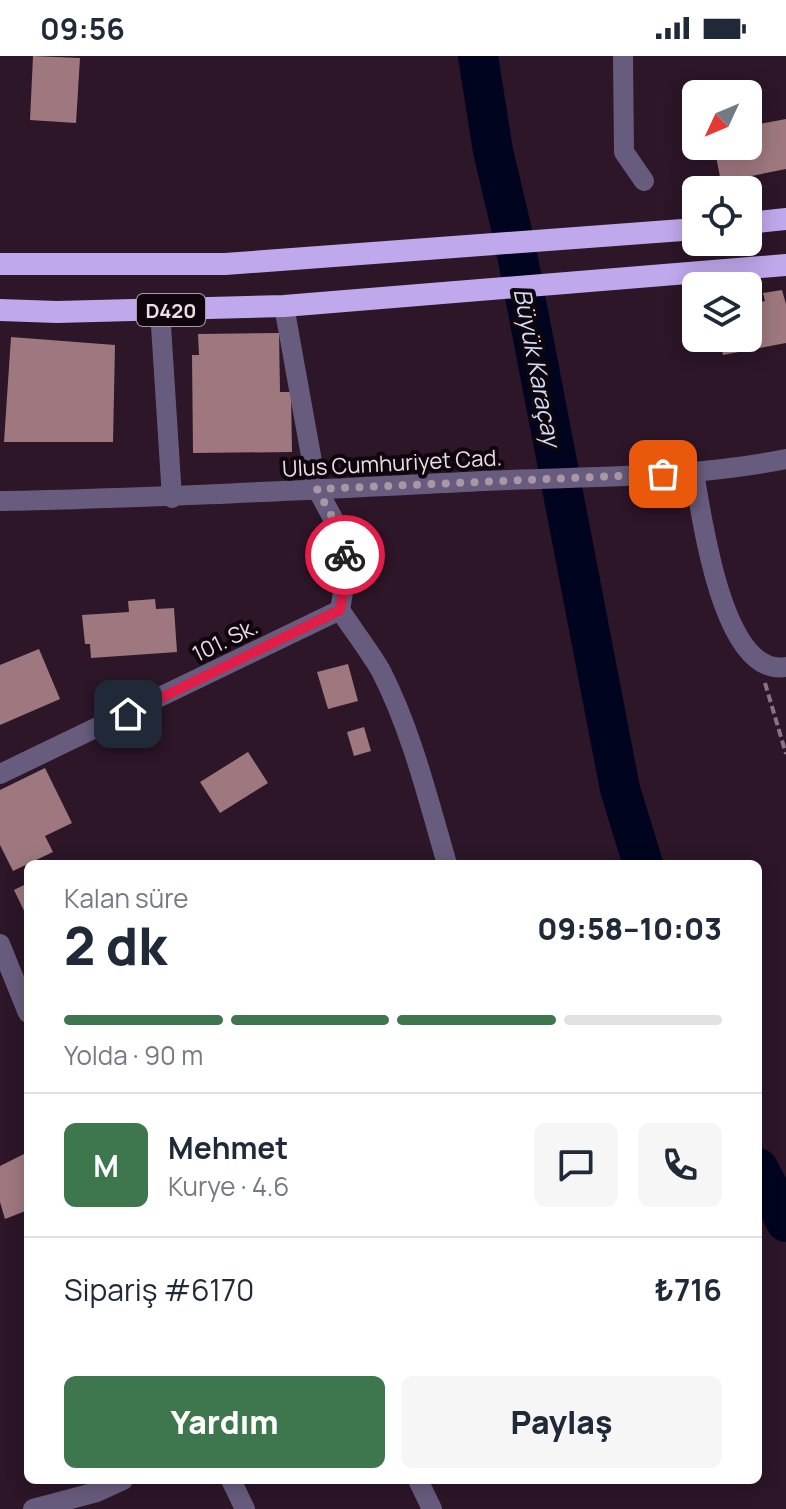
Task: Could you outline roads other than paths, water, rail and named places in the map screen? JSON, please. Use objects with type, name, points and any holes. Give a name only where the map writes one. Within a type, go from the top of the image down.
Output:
[{"type":"highway","points":[[762,222],[786,219]]},
{"type":"highway","points":[[0,264],[225,264],[682,231]]},
{"type":"highway","name":"D420","points":[[0,310],[284,306],[695,275],[786,265]]},
{"type":"street","points":[[623,56],[624,152],[644,181]]},
{"type":"street","points":[[284,306],[317,489],[343,537],[346,575],[340,610],[380,669],[396,705],[421,769],[446,860]]},
{"type":"street","points":[[160,310],[172,498]]},
{"type":"street","name":"Ulus Cumhuriyet Cad.","points":[[0,501],[172,498],[694,473],[786,459]]},
{"type":"street","points":[[694,473],[712,569],[729,619],[750,652],[765,665],[786,667]]},
{"type":"street","name":"101. Sk.","points":[[0,774],[340,610]]},
{"type":"street","points":[[0,944],[24,1004],[0,1002]]},
{"type":"street","points":[[33,1509],[55,1506],[114,1484]]},
{"type":"street","points":[[233,1484],[245,1509]]},
{"type":"street","points":[[420,1484],[432,1509]]},
{"type":"waterway","name":"Büyük Karaçay","points":[[478,56],[493,151],[515,244],[620,789],[642,860]]},
{"type":"waterway","name":"Büyük Karaçay","points":[[762,1176],[786,1222]]}]
